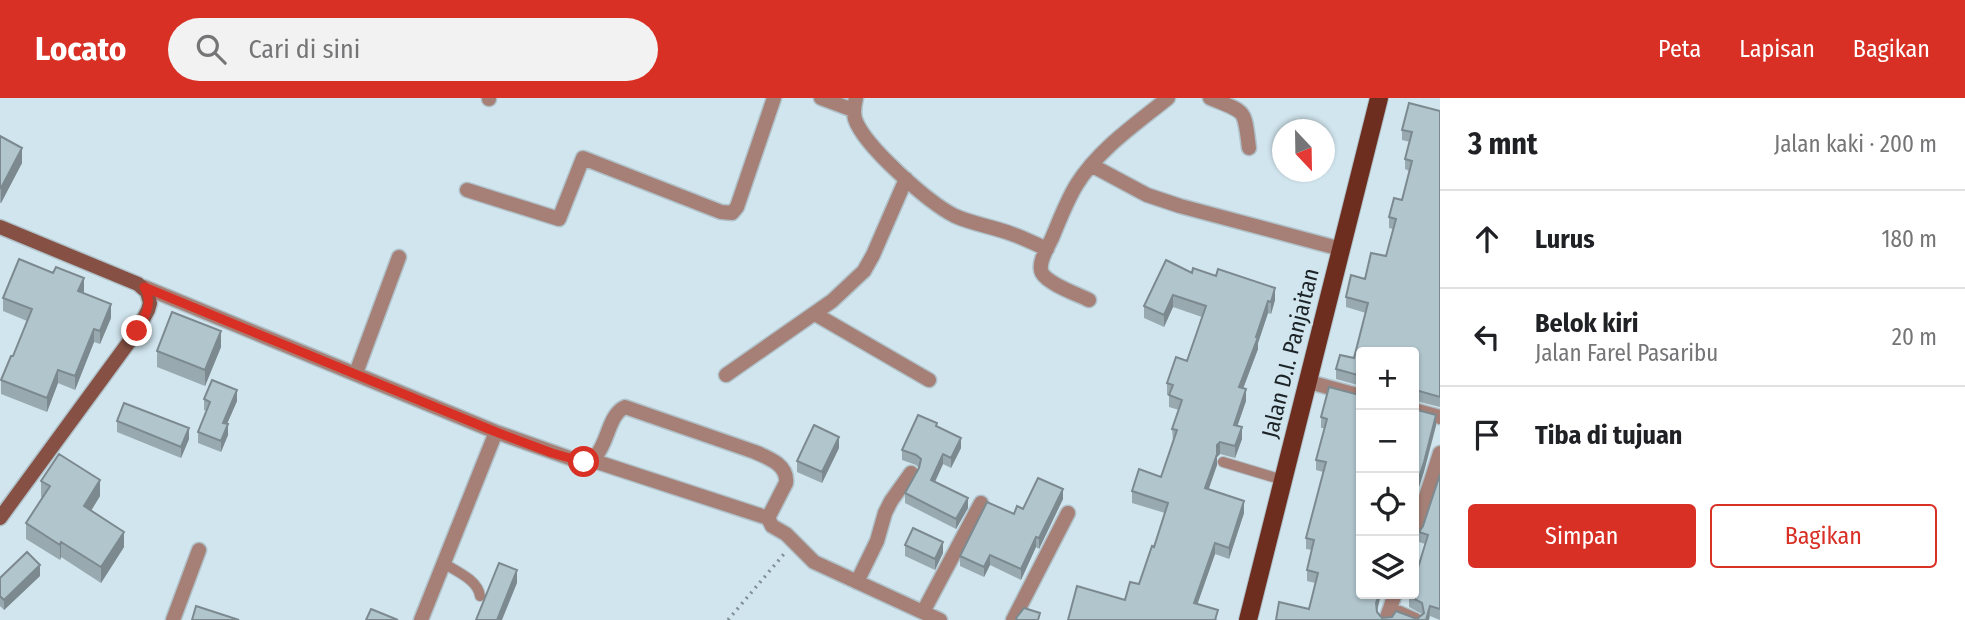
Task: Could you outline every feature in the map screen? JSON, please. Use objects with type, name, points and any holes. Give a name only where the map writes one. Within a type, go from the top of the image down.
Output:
[{"type":"main road","name":"Jalan D.I. Panjaitan","points":[[1248,620],[1379,98]]},
{"type":"street","points":[[467,190],[559,219],[583,158],[721,212],[732,213],[737,207],[774,98]]},
{"type":"street","points":[[821,98],[855,104],[855,121],[867,139],[906,179],[942,209],[1011,233],[1047,249]]},
{"type":"street","points":[[1089,300],[1052,282],[1041,272],[1041,264],[1071,194],[1091,165],[1168,98]]},
{"type":"street","points":[[1210,98],[1241,111],[1245,118],[1249,148]]},
{"type":"street","points":[[1091,165],[1158,199],[1341,249]]},
{"type":"street","points":[[726,375],[815,314],[864,271],[906,179]]},
{"type":"street","points":[[0,227],[496,432],[578,461],[591,460],[597,453],[615,415],[622,408],[755,452],[780,466],[785,471],[787,480],[768,518]]},
{"type":"street","points":[[356,373],[399,257]]},
{"type":"street","points":[[0,519],[137,331],[148,310],[149,303],[144,287]]},
{"type":"street","points":[[815,314],[929,380]]},
{"type":"street","points":[[1309,382],[1356,395]]},
{"type":"street","points":[[1419,411],[1440,417]]},
{"type":"street","points":[[421,620],[496,432]]},
{"type":"street","points":[[1419,518],[1440,453]]},
{"type":"street","points":[[591,460],[768,518],[772,526],[786,534],[814,562],[940,620]]},
{"type":"street","points":[[857,582],[877,541],[891,500],[911,472]]},
{"type":"street","points":[[923,612],[981,503]]},
{"type":"street","points":[[1013,620],[1068,513]]},
{"type":"street","points":[[173,620],[200,550]]},
{"type":"street","points":[[1388,614],[1415,620]]},
{"type":"lane","points":[[1223,462],[1283,480]]},
{"type":"lane","points":[[443,563],[474,583],[480,596]]},
{"type":"path","points":[[728,620],[794,542]]},
{"type":"building","points":[[1409,103],[1440,111],[1440,397],[1419,391],[1419,347],[1357,347],[1368,303],[1346,297],[1351,275],[1365,279],[1371,253],[1386,256],[1396,219],[1389,217],[1394,198],[1402,200],[1412,161],[1405,159],[1412,132],[1402,130]]},
{"type":"building","points":[[0,136],[22,148],[1,188],[0,187]]},
{"type":"building","points":[[19,259],[53,273],[56,267],[84,278],[78,291],[111,304],[100,331],[94,329],[75,376],[58,370],[47,398],[1,380],[32,309],[3,298]]},
{"type":"building","points":[[1166,260],[1192,273],[1193,268],[1216,276],[1218,269],[1275,288],[1271,302],[1268,301],[1239,387],[1246,389],[1234,425],[1242,427],[1235,446],[1220,442],[1217,445],[1217,454],[1205,488],[1244,501],[1229,548],[1215,543],[1194,603],[1218,610],[1215,620],[1068,620],[1077,586],[1125,600],[1130,582],[1139,584],[1168,503],[1132,491],[1139,469],[1161,477],[1177,430],[1172,429],[1182,400],[1169,395],[1173,385],[1167,383],[1176,357],[1187,361],[1206,306],[1173,295],[1164,315],[1144,306]]},
{"type":"building","points":[[172,312],[221,331],[205,370],[157,351]]},
{"type":"building","points":[[1356,350],[1356,375],[1336,369],[1340,355],[1354,358]]},
{"type":"building","points":[[212,380],[237,390],[223,423],[228,424],[221,441],[198,432],[210,402],[204,399]]},
{"type":"building","points":[[1329,387],[1356,394],[1356,599],[1377,599],[1377,612],[1382,618],[1392,617],[1396,611],[1417,619],[1424,613],[1422,603],[1415,599],[1419,599],[1419,565],[1428,535],[1419,532],[1440,474],[1440,609],[1430,606],[1426,620],[1276,620],[1279,602],[1309,609],[1318,573],[1307,570],[1314,540],[1306,538],[1326,462],[1316,460],[1327,419],[1321,417]]},
{"type":"building","points":[[124,403],[189,428],[181,447],[117,421]]},
{"type":"building","points":[[1419,410],[1436,415],[1419,478]]},
{"type":"building","points":[[918,415],[961,438],[951,458],[943,454],[931,480],[968,498],[956,519],[905,493],[921,459],[902,450]]},
{"type":"building","points":[[814,425],[839,437],[822,472],[797,461]]},
{"type":"building","points":[[59,454],[100,480],[84,506],[124,532],[101,567],[26,523],[50,486],[41,481]]},
{"type":"building","points":[[1038,478],[1063,489],[1021,569],[990,555],[984,567],[960,556],[987,502],[1014,514],[1017,506],[1023,509]]},
{"type":"building","points":[[913,528],[943,542],[935,559],[905,545]]},
{"type":"building","points":[[27,552],[40,565],[4,600],[0,596],[0,578]]},
{"type":"building","points":[[499,563],[517,570],[497,620],[476,620]]},
{"type":"building","points":[[196,606],[239,620],[192,620]]},
{"type":"building","points":[[1024,608],[1040,613],[1038,620],[1016,620]]},
{"type":"building","points":[[371,609],[398,620],[366,620]]},
{"type":"route","points":[[137,331],[148,310],[148,296],[144,287],[496,432],[584,462]]}]
